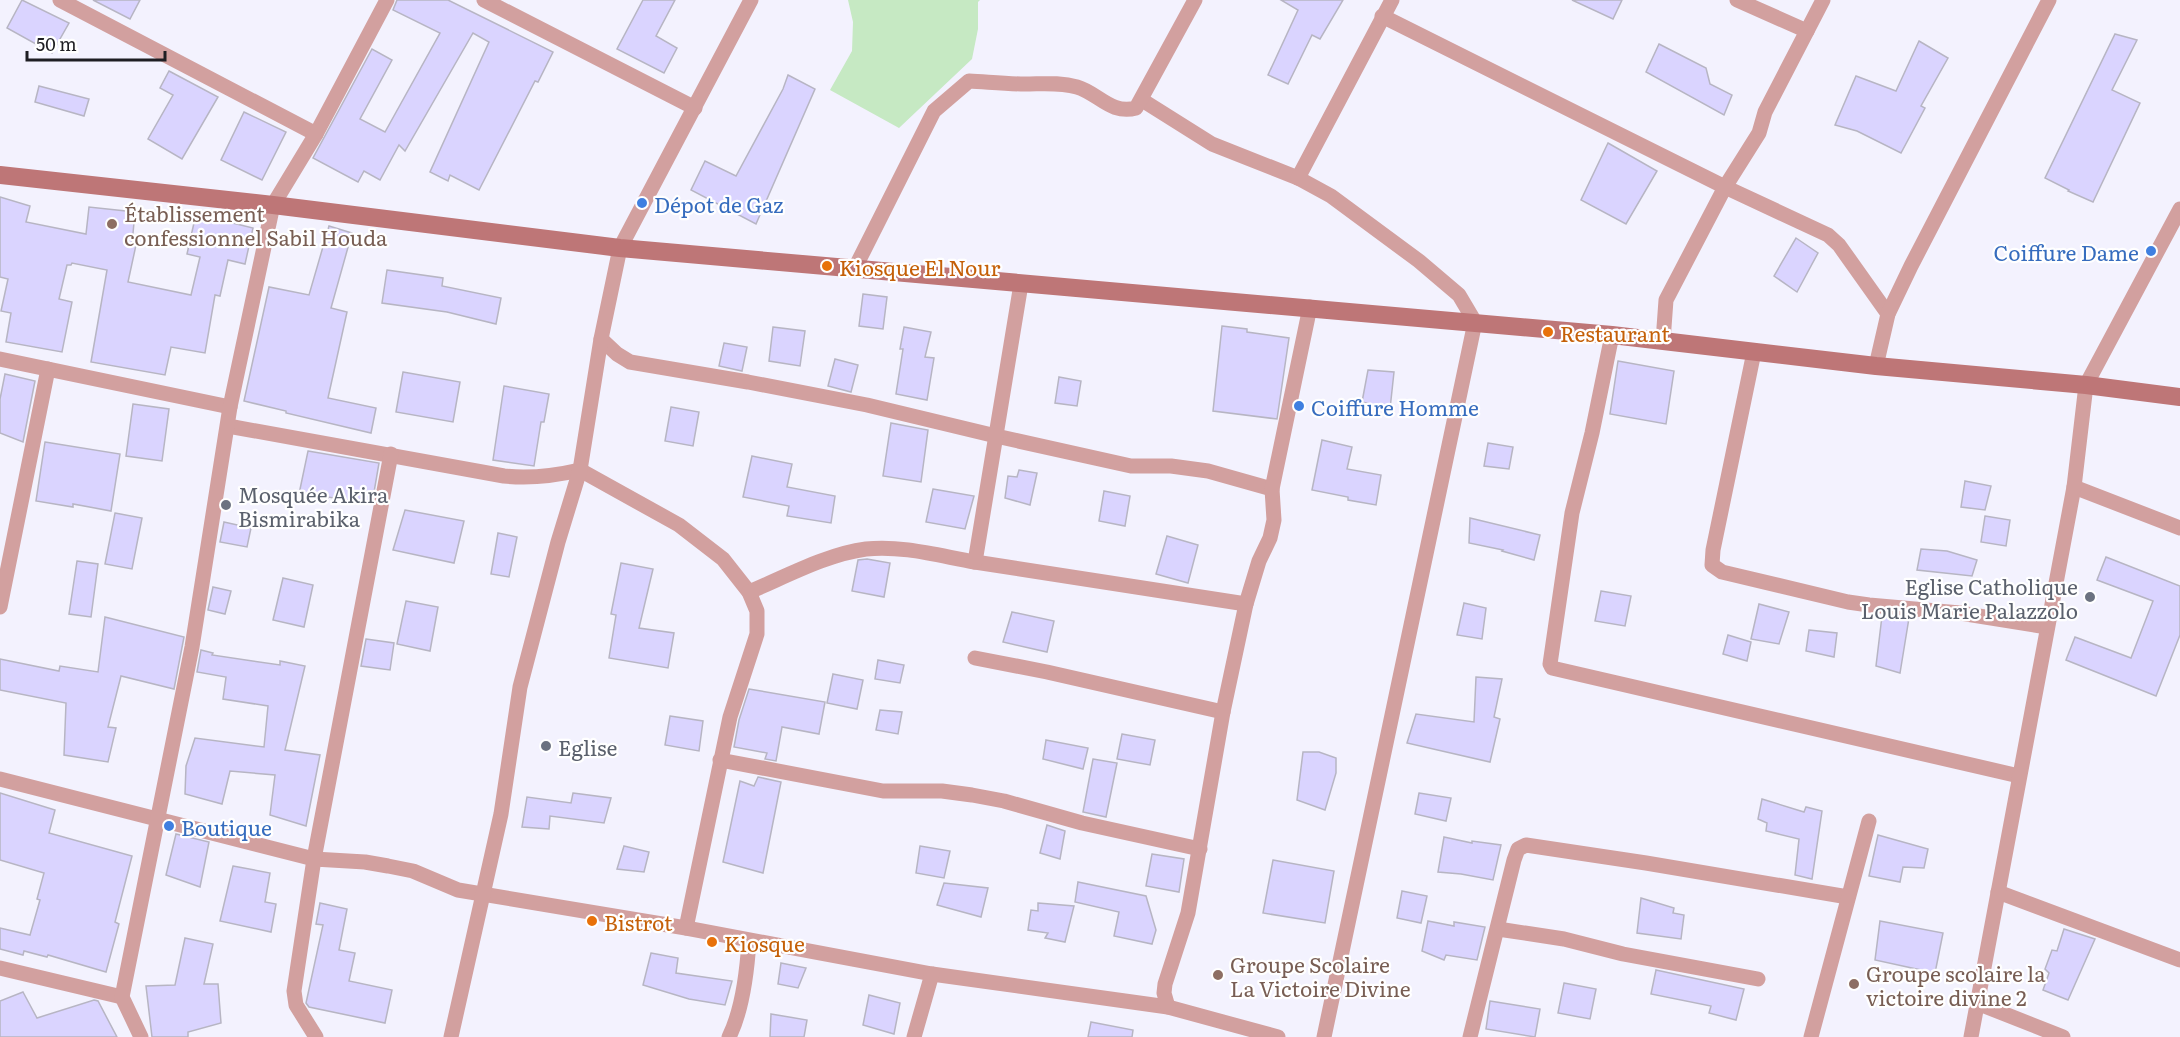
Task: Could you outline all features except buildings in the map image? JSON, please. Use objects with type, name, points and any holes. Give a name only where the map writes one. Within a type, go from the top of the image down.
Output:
[{"type":"street","points":[[60,0],[316,134]]},
{"type":"street","points":[[141,1037],[122,997],[192,647],[230,407],[273,205],[316,134],[387,0]]},
{"type":"street","points":[[484,0],[694,108]]},
{"type":"street","points":[[451,1037],[501,814],[520,687],[558,542],[580,470],[601,339],[621,248],[751,0]]},
{"type":"street","points":[[855,268],[934,111],[969,81],[1048,83],[1078,87],[1115,108],[1129,110],[1136,108],[1195,0]]},
{"type":"street","points":[[1298,178],[1392,0]]},
{"type":"street","points":[[1737,0],[1807,31]]},
{"type":"street","points":[[1663,341],[1666,300],[1725,187],[1759,133],[1765,112],[1823,0]]},
{"type":"street","points":[[1876,366],[1888,314],[2049,0]]},
{"type":"street","points":[[1382,16],[1725,187],[1828,235],[1839,245],[1888,314]]},
{"type":"street","points":[[1142,100],[1212,144],[1298,178],[1331,196],[1419,261],[1459,295],[1474,322],[1324,1037]]},
{"type":"street","points":[[0,175],[273,205],[621,248],[1612,335],[1876,366],[2180,397]]},
{"type":"street","points":[[1971,1037],[2074,487],[2086,386],[2180,209]]},
{"type":"street","points":[[975,562],[1021,284]]},
{"type":"street","points":[[1168,1007],[1164,993],[1165,984],[1188,913],[1223,712],[1246,604],[1259,561],[1270,538],[1274,520],[1272,489],[1310,307]]},
{"type":"street","points":[[1612,335],[1590,443],[1572,513],[1551,668],[2019,776]]},
{"type":"street","points":[[601,339],[617,354],[630,362],[856,402],[1131,466],[1171,466],[1208,471],[1272,489]]},
{"type":"street","points":[[1754,352],[1713,550],[1712,565],[1722,572],[1848,602],[1960,612],[2048,627]]},
{"type":"street","points":[[0,359],[230,407]]},
{"type":"street","points":[[0,607],[5,560],[48,369]]},
{"type":"street","points":[[228,426],[391,454],[480,473],[526,478],[580,470],[679,525],[723,559],[749,592],[757,611],[758,634],[730,717],[686,928]]},
{"type":"street","points":[[316,1037],[296,1005],[294,991],[314,859],[391,454]]},
{"type":"street","points":[[2074,487],[2180,528]]},
{"type":"street","points":[[749,592],[834,557],[866,549],[906,550],[1246,604]]},
{"type":"street","points":[[975,658],[1223,712]]},
{"type":"street","points":[[720,760],[883,791],[942,791],[972,795],[1200,849]]},
{"type":"street","points":[[0,779],[314,859],[365,862],[413,872],[458,890],[686,928],[932,974],[1168,1007],[1278,1037]]},
{"type":"street","points":[[1811,1037],[1869,821]]},
{"type":"street","points":[[1470,1037],[1518,849],[1526,845],[1848,897]]},
{"type":"street","points":[[1998,892],[2180,960]]},
{"type":"street","points":[[1498,929],[1564,939],[1623,954],[1758,979]]},
{"type":"street","points":[[729,1037],[734,1027],[747,973],[749,941]]},
{"type":"street","points":[[0,968],[122,997]]},
{"type":"street","points":[[914,1037],[932,974]]},
{"type":"street","points":[[1977,1003],[2063,1037]]},
{"type":"green space","points":[[848,0],[980,0],[978,2],[978,29],[972,59],[899,128],[830,90],[852,51],[853,22]]},
{"type":"place","name":"Dépot de Gaz","points":[[642,203]]},
{"type":"place","name":"Établissement confessionnel Sabil Houda","points":[[112,224]]},
{"type":"place","name":"Coiffure Dame","points":[[2151,251]]},
{"type":"place","name":"Kiosque El Nour","points":[[827,266]]},
{"type":"place","name":"Restaurant","points":[[1548,332]]},
{"type":"place","name":"Coiffure Homme","points":[[1299,406]]},
{"type":"place","name":"Mosquée Akira Bismirabika","points":[[226,505]]},
{"type":"place","name":"Eglise Catholique Louis Marie Palazzolo","points":[[2090,597]]},
{"type":"place","name":"Eglise","points":[[546,746]]},
{"type":"place","name":"Boutique","points":[[169,826]]},
{"type":"place","name":"Bistrot","points":[[592,921]]},
{"type":"place","name":"Kiosque","points":[[712,942]]},
{"type":"place","name":"Groupe Scolaire La Victoire Divine","points":[[1218,975]]},
{"type":"place","name":"Groupe scolaire la victoire divine 2","points":[[1854,984]]}]
